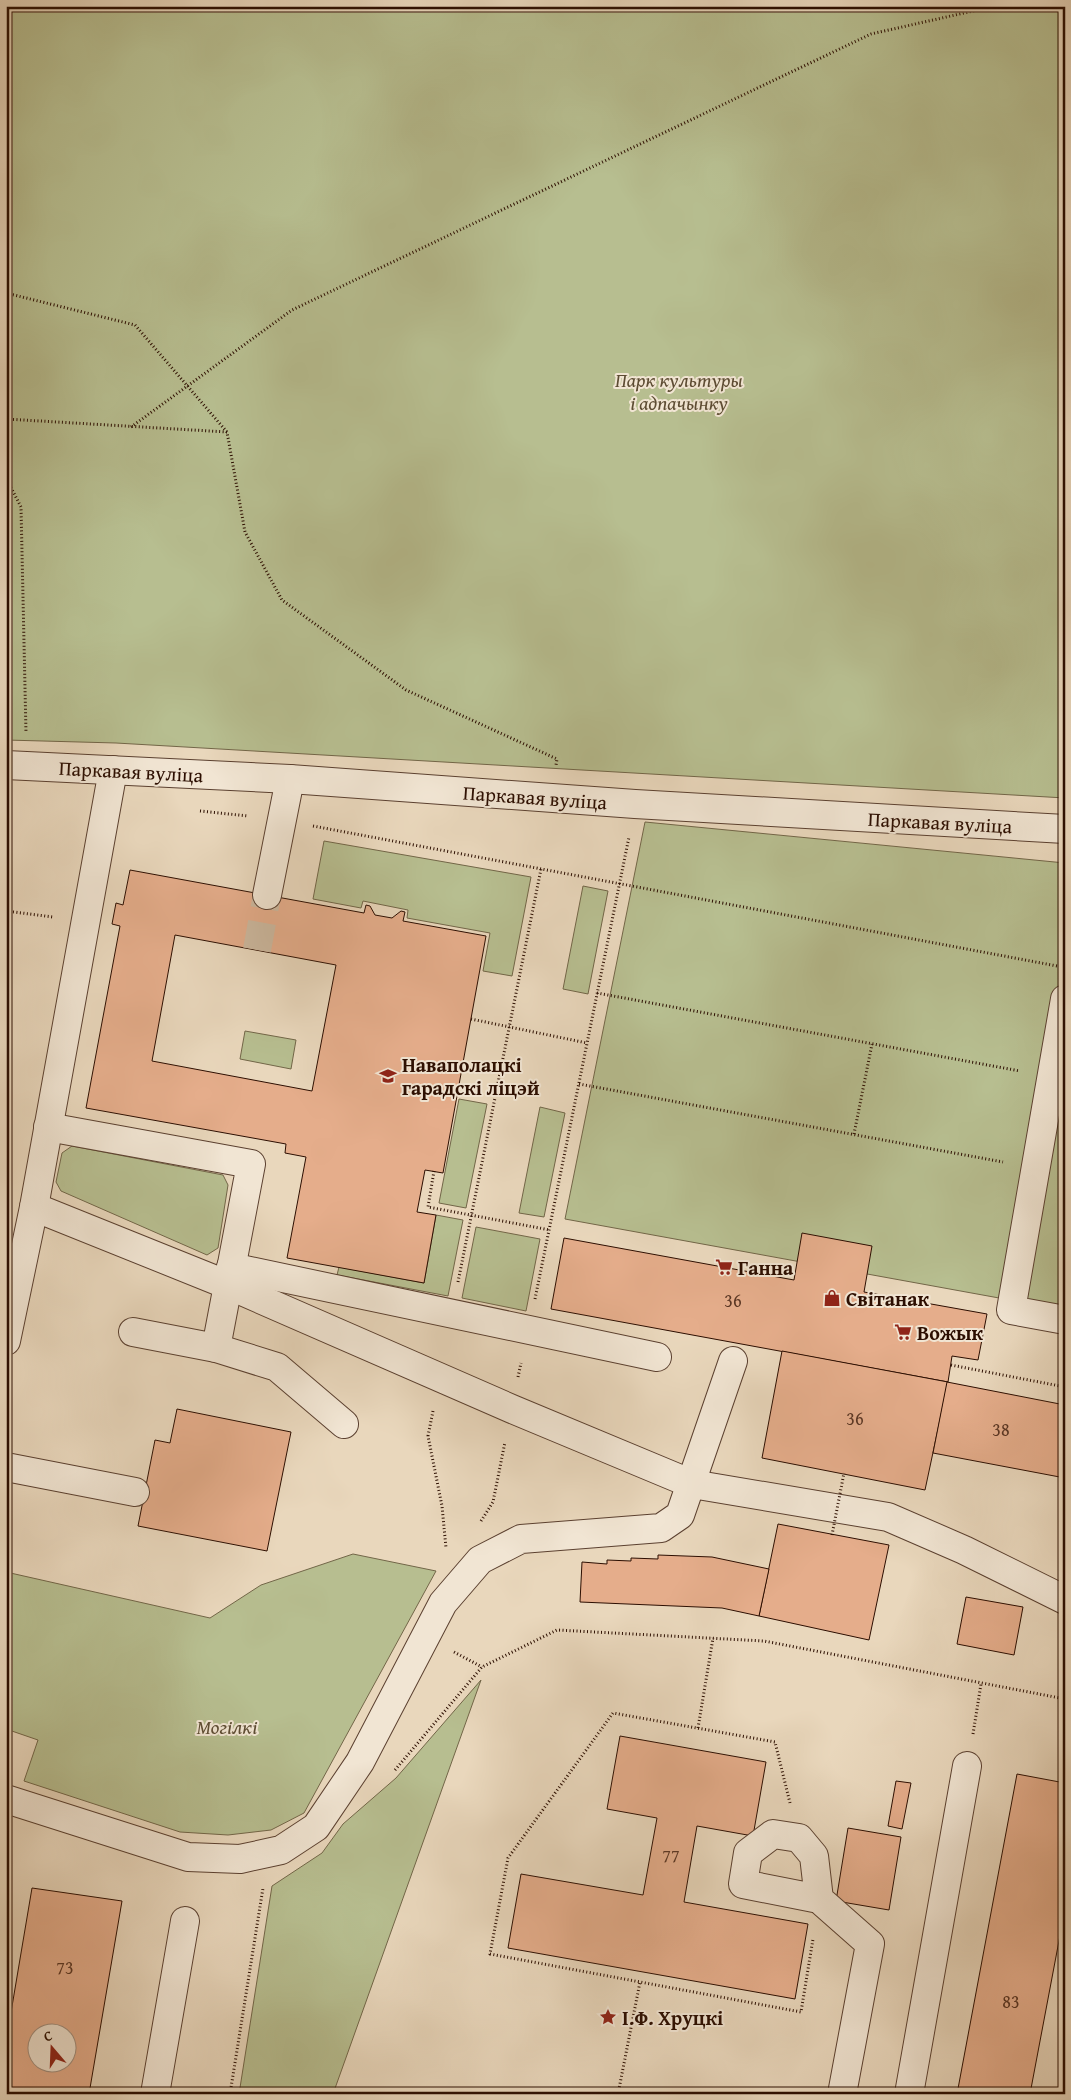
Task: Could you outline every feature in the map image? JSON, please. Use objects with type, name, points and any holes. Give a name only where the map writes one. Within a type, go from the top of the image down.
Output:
[{"type":"street","name":"Паркавая вуліца","points":[[16,765],[290,779],[635,804],[1065,829]]},
{"type":"street","points":[[6,1341],[34,1207],[114,770]]},
{"type":"street","points":[[267,895],[290,779]]},
{"type":"street","points":[[1065,999],[1011,1310],[1065,1320]]},
{"type":"street","points":[[48,1127],[251,1164],[216,1348]]},
{"type":"street","points":[[34,1207],[230,1276],[439,1378],[692,1484],[888,1517],[964,1550],[1065,1600]]},
{"type":"street","points":[[230,1276],[452,1313],[657,1357]]},
{"type":"street","points":[[133,1332],[216,1348],[277,1367],[344,1424]]},
{"type":"street","points":[[6,1799],[188,1857],[240,1860],[281,1850],[316,1827],[360,1762],[443,1603],[480,1560],[521,1539],[661,1528],[680,1515],[733,1361]]},
{"type":"street","points":[[6,1467],[135,1492]]},
{"type":"street","points":[[909,2094],[967,1766]]},
{"type":"street","points":[[820,1899],[814,1856],[799,1838],[773,1834],[748,1853],[743,1884],[820,1899],[870,1944],[842,2094]]},
{"type":"street","points":[[155,2094],[185,1921]]},
{"type":"path","points":[[131,427],[186,385],[292,310],[871,34],[994,6]]},
{"type":"path","points":[[6,293],[135,325],[227,432],[245,532],[282,600],[406,690],[557,759],[550,798]]},
{"type":"path","points":[[6,419],[227,432]]},
{"type":"path","points":[[6,478],[21,506],[16,765]]},
{"type":"path","points":[[545,1258],[635,804]]},
{"type":"path","points":[[452,1313],[542,869]]},
{"type":"path","points":[[584,876],[1065,967]]},
{"type":"path","points":[[6,911],[86,921]]},
{"type":"path","points":[[597,993],[1051,1077]]},
{"type":"path","points":[[471,1019],[587,1043]]},
{"type":"path","points":[[854,1134],[872,1044]]},
{"type":"path","points":[[580,1084],[1035,1168]]},
{"type":"path","points":[[434,1171],[428,1207],[550,1230]]},
{"type":"path","points":[[518,1379],[523,1357]]},
{"type":"path","points":[[951,1365],[1065,1387]]},
{"type":"path","points":[[439,1378],[428,1436],[442,1506],[446,1552]]},
{"type":"path","points":[[478,1525],[493,1502],[501,1462]]},
{"type":"path","points":[[832,1535],[844,1473]]},
{"type":"path","points":[[392,1774],[482,1666],[556,1630],[764,1641],[1065,1699]]},
{"type":"path","points":[[698,1728],[713,1638]]},
{"type":"path","points":[[967,1766],[981,1684]]},
{"type":"path","points":[[799,1838],[775,1742],[614,1713],[508,1858],[490,1954],[801,2012],[820,1899]]},
{"type":"path","points":[[230,2094],[269,1853]]},
{"type":"path","points":[[618,2094],[640,1982]]},
{"type":"green space","name":"Парк культуры і адпачынку","points":[[6,6],[1065,6],[1065,798],[116,743],[6,740]]},
{"type":"green space","points":[[645,822],[1065,863],[1065,1310],[565,1219]]},
{"type":"green space","points":[[324,841],[531,877],[512,976],[483,971],[490,933],[407,918],[408,910],[363,901],[361,908],[313,899]]},
{"type":"green space","points":[[583,886],[608,891],[588,994],[563,989]]},
{"type":"green space","points":[[245,1031],[296,1040],[291,1069],[240,1059]]},
{"type":"green space","points":[[459,1099],[487,1104],[466,1208],[439,1203]]},
{"type":"green space","points":[[540,1107],[565,1113],[544,1217],[519,1213]]},
{"type":"green space","points":[[72,1146],[223,1175],[228,1185],[218,1248],[207,1255],[61,1191],[56,1182],[62,1153]]},
{"type":"green space","points":[[436,1215],[463,1220],[448,1296],[337,1275],[339,1267],[424,1283]]},
{"type":"green space","points":[[476,1227],[540,1239],[526,1311],[462,1298]]},
{"type":"green space","name":"Могілкі","points":[[353,1554],[436,1571],[304,1813],[271,1830],[228,1835],[180,1832],[24,1781],[38,1740],[6,1729],[6,1572],[210,1618],[261,1585]]},
{"type":"green space","points":[[481,1680],[333,2094],[239,2094],[272,1886],[322,1853],[343,1824],[396,1778]]},
{"type":"building","name":"Наваполацкі гарадскі ліцэй","points":[[130,870],[364,913],[366,905],[370,906],[375,915],[392,918],[401,911],[405,912],[403,921],[486,936],[443,1173],[425,1170],[417,1212],[436,1215],[424,1283],[287,1258],[306,1157],[285,1153],[286,1144],[86,1108],[120,926],[112,924],[116,903],[123,905]],"holes":[[[175,935],[336,965],[312,1091],[152,1061]]]},
{"type":"building","points":[[802,1233],[872,1246],[864,1292],[987,1314],[978,1360],[952,1356],[948,1382],[551,1309],[564,1238],[794,1280]]},
{"type":"building","points":[[782,1351],[948,1382],[925,1490],[762,1458]]},
{"type":"building","points":[[947,1382],[1065,1405],[1065,1478],[933,1453]]},
{"type":"building","points":[[177,1409],[291,1432],[267,1551],[138,1526],[155,1440],[170,1443]]},
{"type":"building","points":[[778,1524],[889,1545],[869,1640],[759,1616]]},
{"type":"building","points":[[658,1555],[712,1557],[769,1569],[759,1616],[722,1608],[580,1602],[582,1562],[607,1564],[607,1560],[631,1561],[631,1558],[658,1559]]},
{"type":"building","points":[[966,1597],[1023,1607],[1014,1655],[957,1644]]},
{"type":"building","points":[[620,1736],[766,1762],[753,1836],[697,1826],[684,1902],[808,1924],[795,1999],[508,1948],[521,1874],[643,1895],[657,1818],[607,1809]]},
{"type":"building","points":[[1017,1774],[1065,1783],[1065,1909],[1030,2094],[957,2094]]},
{"type":"building","points":[[896,1781],[911,1783],[902,1829],[888,1826]]},
{"type":"building","points":[[848,1828],[901,1837],[889,1910],[836,1901]]},
{"type":"building","points":[[32,1888],[122,1901],[89,2094],[6,2094],[6,2042]]},
{"type":"tunnel","points":[[257,950],[267,895]]},
{"type":"place","name":"Наваполацкі гарадскі ліцэй","points":[[388,1076]]},
{"type":"place","name":"Ганна","points":[[724,1267]]},
{"type":"place","name":"Світанак","points":[[832,1298]]},
{"type":"place","name":"Вожык","points":[[903,1332]]},
{"type":"place","name":"І.Ф. Хруцкі","points":[[608,2017]]}]
